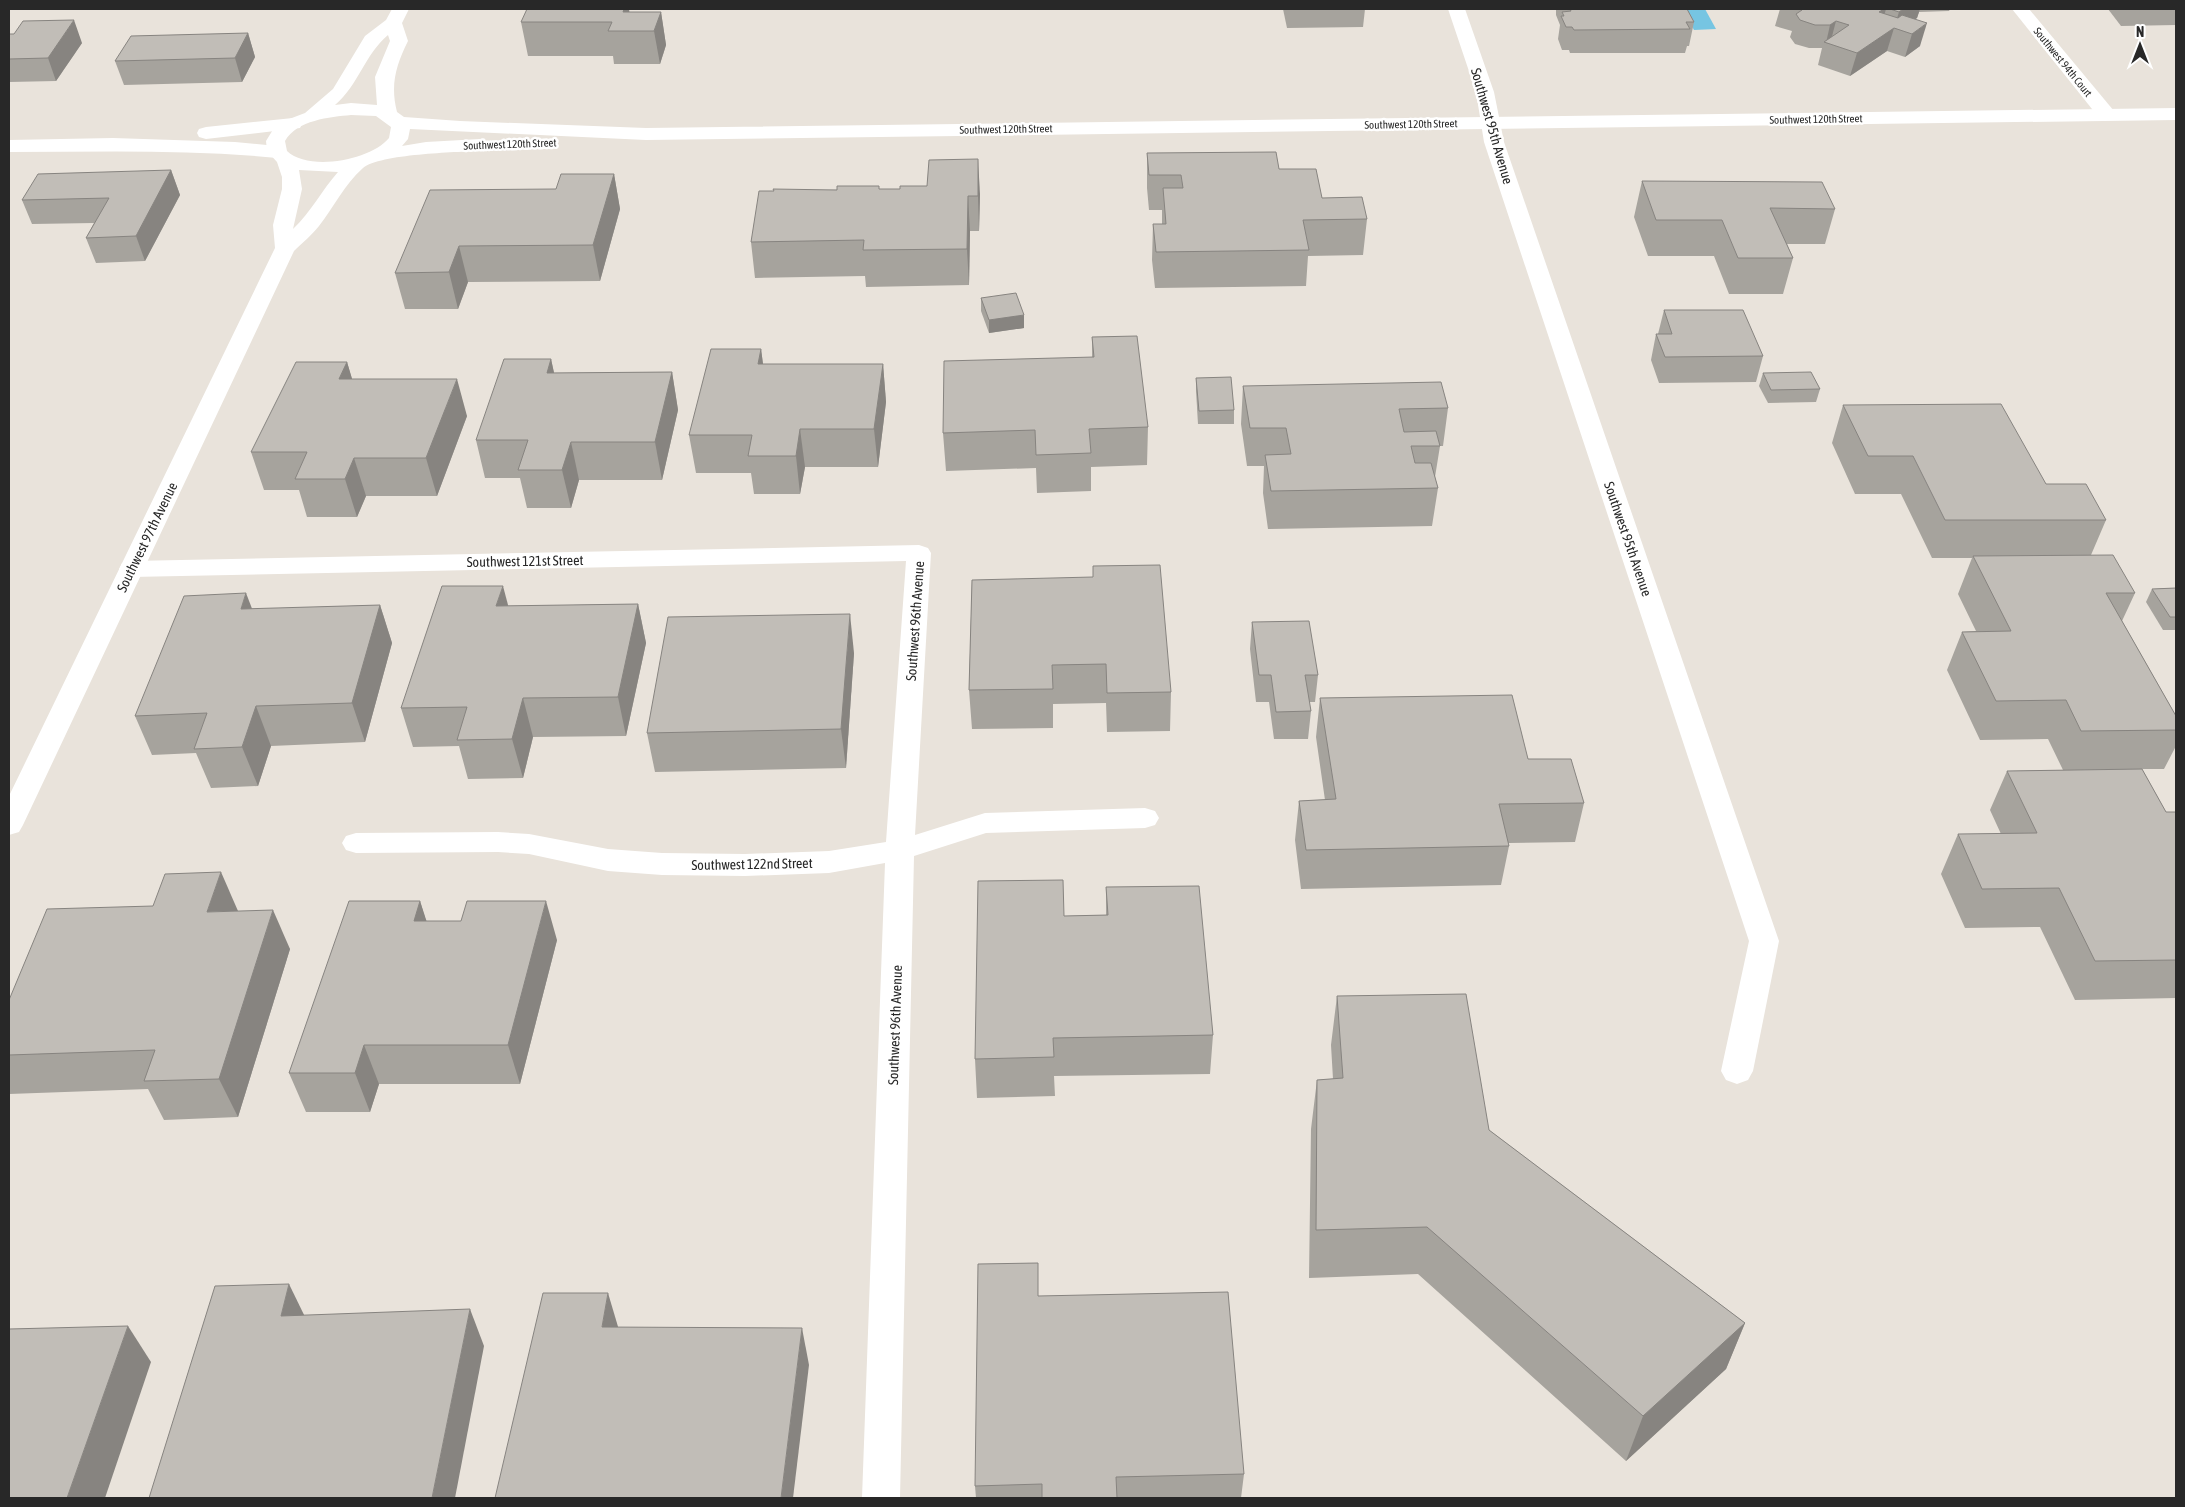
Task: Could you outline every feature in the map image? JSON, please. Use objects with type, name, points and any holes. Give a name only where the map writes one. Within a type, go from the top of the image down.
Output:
[{"type":"street","name":"Southwest 95th Avenue","points":[[1456,9],[1485,92],[1494,142],[1764,941],[1737,1071]]},
{"type":"street","name":"Southwest 94th Court","points":[[2020,9],[2107,115]]},
{"type":"street","points":[[393,118],[382,93],[388,63],[398,41],[396,16]]},
{"type":"street","points":[[281,156],[276,144],[280,133],[340,92],[371,40],[396,16]]},
{"type":"street","name":"Southwest 120th Street","points":[[301,120],[352,109],[372,110],[393,118],[451,128],[591,129],[646,134],[2176,114]]},
{"type":"street","name":"Southwest 97th Avenue","points":[[9,825],[285,248],[311,223],[334,188],[366,160],[389,149],[398,140],[402,131],[393,118]]},
{"type":"street","points":[[113,144],[301,120]]},
{"type":"street","name":"Southwest 120th Street","points":[[281,156],[299,165],[316,167],[366,160],[426,148],[590,142],[646,134]]},
{"type":"street","points":[[9,146],[113,144],[235,148],[281,156]]},
{"type":"street","name":"Southwest 97th Avenue","points":[[281,156],[292,177],[292,189],[283,225],[285,248]]},
{"type":"street","name":"Southwest 121st Street","points":[[132,569],[919,553]]},
{"type":"street","name":"Southwest 96th Avenue","points":[[881,1498],[900,850],[919,553]]},
{"type":"street","name":"Southwest 122nd Street","points":[[356,843],[473,840],[529,844],[608,860],[662,864],[829,862],[900,850],[985,823],[1145,818]]},
{"type":"water","points":[[1705,9],[1716,29],[1694,30],[1683,10]]},
{"type":"building","points":[[527,9],[624,9],[623,12],[661,12],[654,31],[608,31],[612,22],[521,22]]},
{"type":"building","points":[[1570,9],[1687,9],[1694,22],[1686,22],[1690,29],[1574,30],[1572,27],[1566,27],[1561,16],[1564,16],[1562,12],[1571,11]]},
{"type":"building","points":[[1799,9],[1884,9],[1879,12],[1898,18],[1902,15],[1927,23],[1912,34],[1894,28],[1857,53],[1824,42],[1849,25],[1836,21],[1830,25],[1815,25],[1800,20],[1796,14],[1802,10]]},
{"type":"building","points":[[1890,9],[1903,9],[1899,12]]},
{"type":"building","points":[[74,20],[48,58],[9,59],[9,34],[14,34],[23,21]]},
{"type":"building","points":[[248,33],[235,58],[115,61],[131,36]]},
{"type":"building","points":[[1276,152],[1279,169],[1316,169],[1322,198],[1362,197],[1367,219],[1303,220],[1309,250],[1156,252],[1153,224],[1166,224],[1163,188],[1183,188],[1181,175],[1149,175],[1147,153]]},
{"type":"building","points":[[978,159],[978,196],[968,196],[967,249],[863,250],[864,240],[751,242],[759,191],[774,191],[773,189],[837,190],[837,186],[879,186],[879,189],[900,189],[900,186],[927,186],[929,160]]},
{"type":"building","points":[[171,170],[136,236],[86,238],[109,198],[22,200],[38,174]]},
{"type":"building","points":[[561,174],[614,174],[593,245],[459,246],[449,272],[395,273],[430,190],[556,189]]},
{"type":"building","points":[[1642,181],[1822,182],[1835,209],[1770,208],[1793,258],[1738,258],[1722,220],[1656,220]]},
{"type":"building","points":[[1016,293],[1024,315],[989,320],[981,298]]},
{"type":"building","points":[[1664,310],[1743,310],[1763,356],[1665,357],[1656,334],[1672,334]]},
{"type":"building","points":[[1137,336],[1148,427],[1089,429],[1091,453],[1036,455],[1035,430],[943,433],[944,361],[1094,357],[1092,337]]},
{"type":"building","points":[[711,349],[761,349],[758,364],[883,364],[874,429],[800,429],[796,456],[748,456],[752,435],[689,435]]},
{"type":"building","points":[[504,359],[551,359],[547,373],[672,372],[655,442],[571,442],[562,470],[518,470],[528,440],[476,440]]},
{"type":"building","points":[[296,362],[347,362],[339,379],[457,379],[426,458],[354,458],[345,479],[295,479],[307,452],[251,452]]},
{"type":"building","points":[[1811,372],[1820,389],[1771,390],[1763,373]]},
{"type":"building","points":[[1231,377],[1234,410],[1199,411],[1196,378]]},
{"type":"building","points":[[1441,382],[1448,408],[1399,409],[1404,432],[1436,431],[1440,446],[1411,446],[1415,463],[1431,463],[1438,488],[1271,491],[1265,455],[1291,454],[1286,428],[1250,428],[1243,386]]},
{"type":"building","points":[[2001,404],[2046,484],[2086,484],[2106,520],[1945,520],[1913,456],[1868,456],[1843,405]]},
{"type":"building","points":[[2113,555],[2135,593],[2106,593],[2176,716],[2176,730],[2081,731],[2066,700],[1996,701],[1962,632],[2011,631],[1973,556]]},
{"type":"building","points":[[1160,565],[1171,692],[1107,693],[1106,664],[1052,665],[1053,689],[969,690],[972,580],[1093,577],[1093,566]]},
{"type":"building","points":[[442,586],[503,586],[496,606],[638,604],[618,697],[523,698],[512,739],[457,740],[467,707],[401,708]]},
{"type":"building","points":[[2176,588],[2176,617],[2170,617],[2152,589]]},
{"type":"building","points":[[246,593],[241,609],[380,605],[352,703],[256,706],[242,747],[194,749],[207,713],[135,716],[184,596]]},
{"type":"building","points":[[850,614],[841,729],[647,733],[668,617]]},
{"type":"building","points":[[1309,621],[1318,675],[1305,675],[1311,711],[1276,712],[1271,675],[1259,675],[1252,622]]},
{"type":"building","points":[[1512,695],[1528,759],[1571,759],[1584,803],[1499,804],[1509,846],[1306,850],[1299,801],[1336,799],[1320,698]]},
{"type":"building","points":[[2142,769],[2166,812],[2176,812],[2176,960],[2095,961],[2059,888],[1982,889],[1958,834],[2037,833],[2007,771]]},
{"type":"building","points":[[221,872],[207,912],[273,910],[219,1079],[144,1081],[155,1050],[9,1055],[9,1000],[47,909],[153,906],[165,874]]},
{"type":"building","points":[[1063,880],[1064,916],[1108,915],[1106,887],[1199,886],[1213,1035],[1053,1038],[1054,1057],[975,1059],[978,881]]},
{"type":"building","points":[[349,901],[420,901],[414,921],[461,921],[467,901],[546,901],[508,1045],[364,1045],[355,1073],[289,1073]]},
{"type":"building","points":[[1466,994],[1489,1130],[1745,1323],[1643,1416],[1427,1227],[1316,1230],[1317,1080],[1343,1078],[1337,996]]},
{"type":"building","points":[[1038,1263],[1038,1296],[1228,1292],[1244,1474],[1116,1477],[1117,1498],[1042,1498],[1042,1484],[975,1486],[978,1264]]},
{"type":"building","points":[[289,1284],[281,1316],[470,1309],[432,1498],[149,1498],[215,1286]]},
{"type":"building","points":[[543,1293],[608,1293],[602,1327],[802,1328],[781,1498],[495,1498]]},
{"type":"building","points":[[128,1326],[67,1498],[9,1498],[9,1329]]}]
